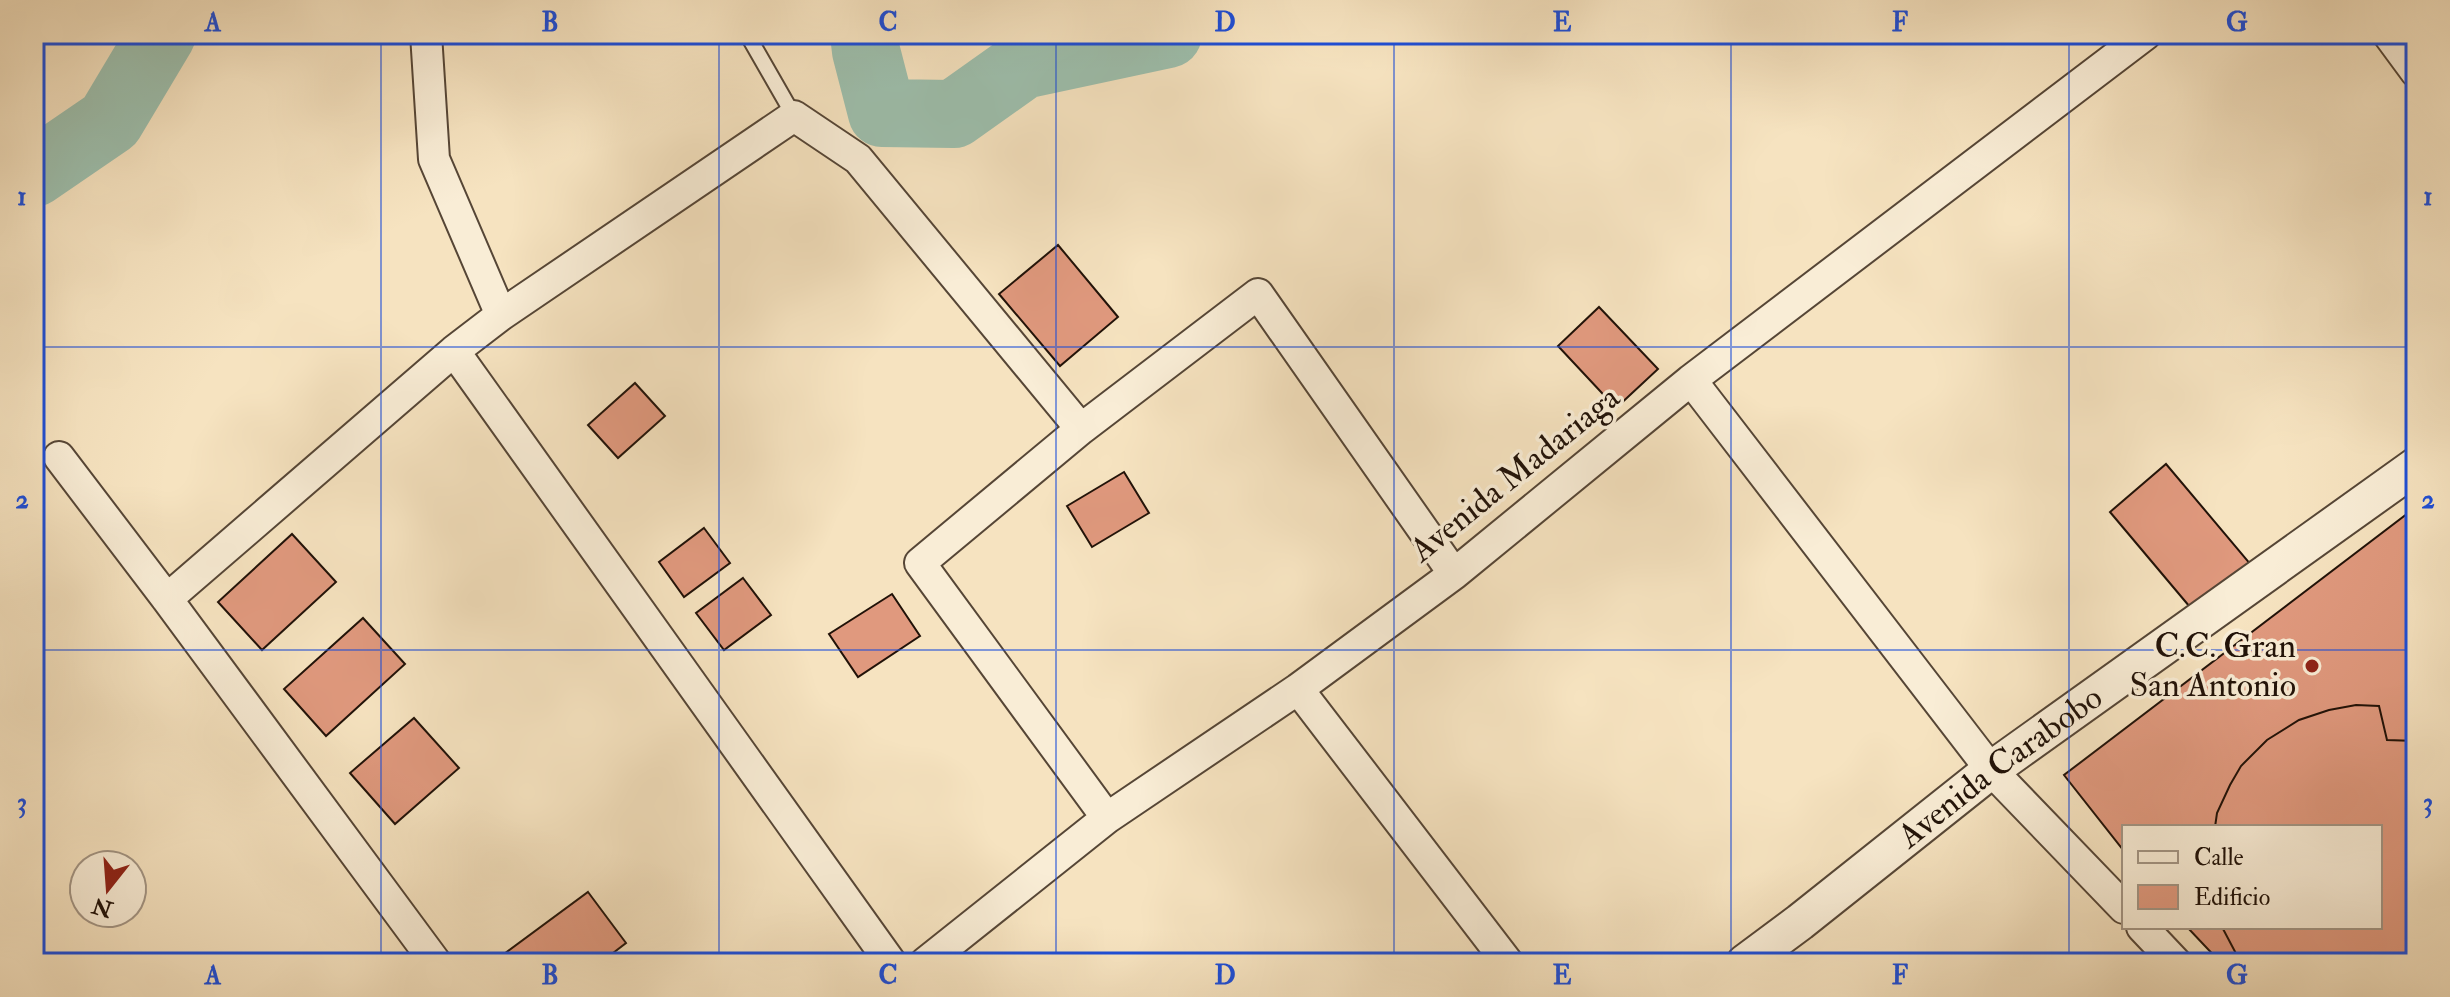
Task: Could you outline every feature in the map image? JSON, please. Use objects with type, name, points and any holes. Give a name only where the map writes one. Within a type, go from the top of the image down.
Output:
[{"type":"street","points":[[426,34],[434,159],[501,315]]},
{"type":"street","name":"Avenida Madariaga","points":[[925,963],[1107,818],[1298,689],[1454,574],[2108,45],[2146,34]]},
{"type":"street","points":[[2388,34],[2416,72]]},
{"type":"street","points":[[167,599],[454,351],[501,315],[794,116],[858,159],[1081,429]]},
{"type":"street","points":[[1107,818],[920,563],[1081,429],[1258,294],[1454,574]]},
{"type":"street","points":[[454,351],[891,963]]},
{"type":"street","points":[[1691,380],[1991,770],[2122,906]]},
{"type":"street","points":[[59,457],[436,963]]},
{"type":"street","name":"Avenida Carabobo","points":[[1745,963],[1991,770],[2416,466]]},
{"type":"street","points":[[1298,689],[1508,963]]},
{"type":"street","points":[[2144,929],[2176,963]]},
{"type":"lane","points":[[747,34],[794,116]]},
{"type":"building","points":[[1058,245],[1118,317],[1060,366],[999,294]]},
{"type":"building","points":[[1599,307],[1658,369],[1616,408],[1558,346]]},
{"type":"building","points":[[635,383],[665,416],[618,458],[588,425]]},
{"type":"building","points":[[2166,464],[2252,566],[2195,613],[2110,512]]},
{"type":"building","points":[[1124,472],[1149,513],[1092,547],[1067,506]]},
{"type":"building","name":"C.C. Gran San Antonio","points":[[2416,507],[2416,963],[2221,963],[2189,929],[2382,929],[2382,825],[2122,825],[2122,848],[2064,775]]},
{"type":"building","points":[[704,528],[730,563],[684,597],[659,562]]},
{"type":"building","points":[[292,534],[336,582],[262,650],[218,602]]},
{"type":"building","points":[[743,578],[771,615],[724,650],[696,613]]},
{"type":"building","points":[[892,594],[920,636],[858,677],[829,634]]},
{"type":"building","points":[[363,618],[405,664],[326,736],[284,689]]},
{"type":"building","points":[[2356,705],[2379,706],[2387,740],[2416,741],[2416,963],[2241,963],[2223,929],[2382,929],[2382,825],[2215,825],[2217,813],[2241,766],[2267,740],[2299,720]]},
{"type":"building","points":[[414,718],[459,768],[395,824],[350,773]]},
{"type":"building","points":[[588,892],[626,943],[600,963],[511,963],[504,954]]},
{"type":"waterway","points":[[34,173],[110,121],[162,34]]},
{"type":"waterway","points":[[864,34],[882,113],[954,114],[1023,65],[1168,34]]},
{"type":"place","name":"C.C. Gran San Antonio","points":[[2312,666]]}]
